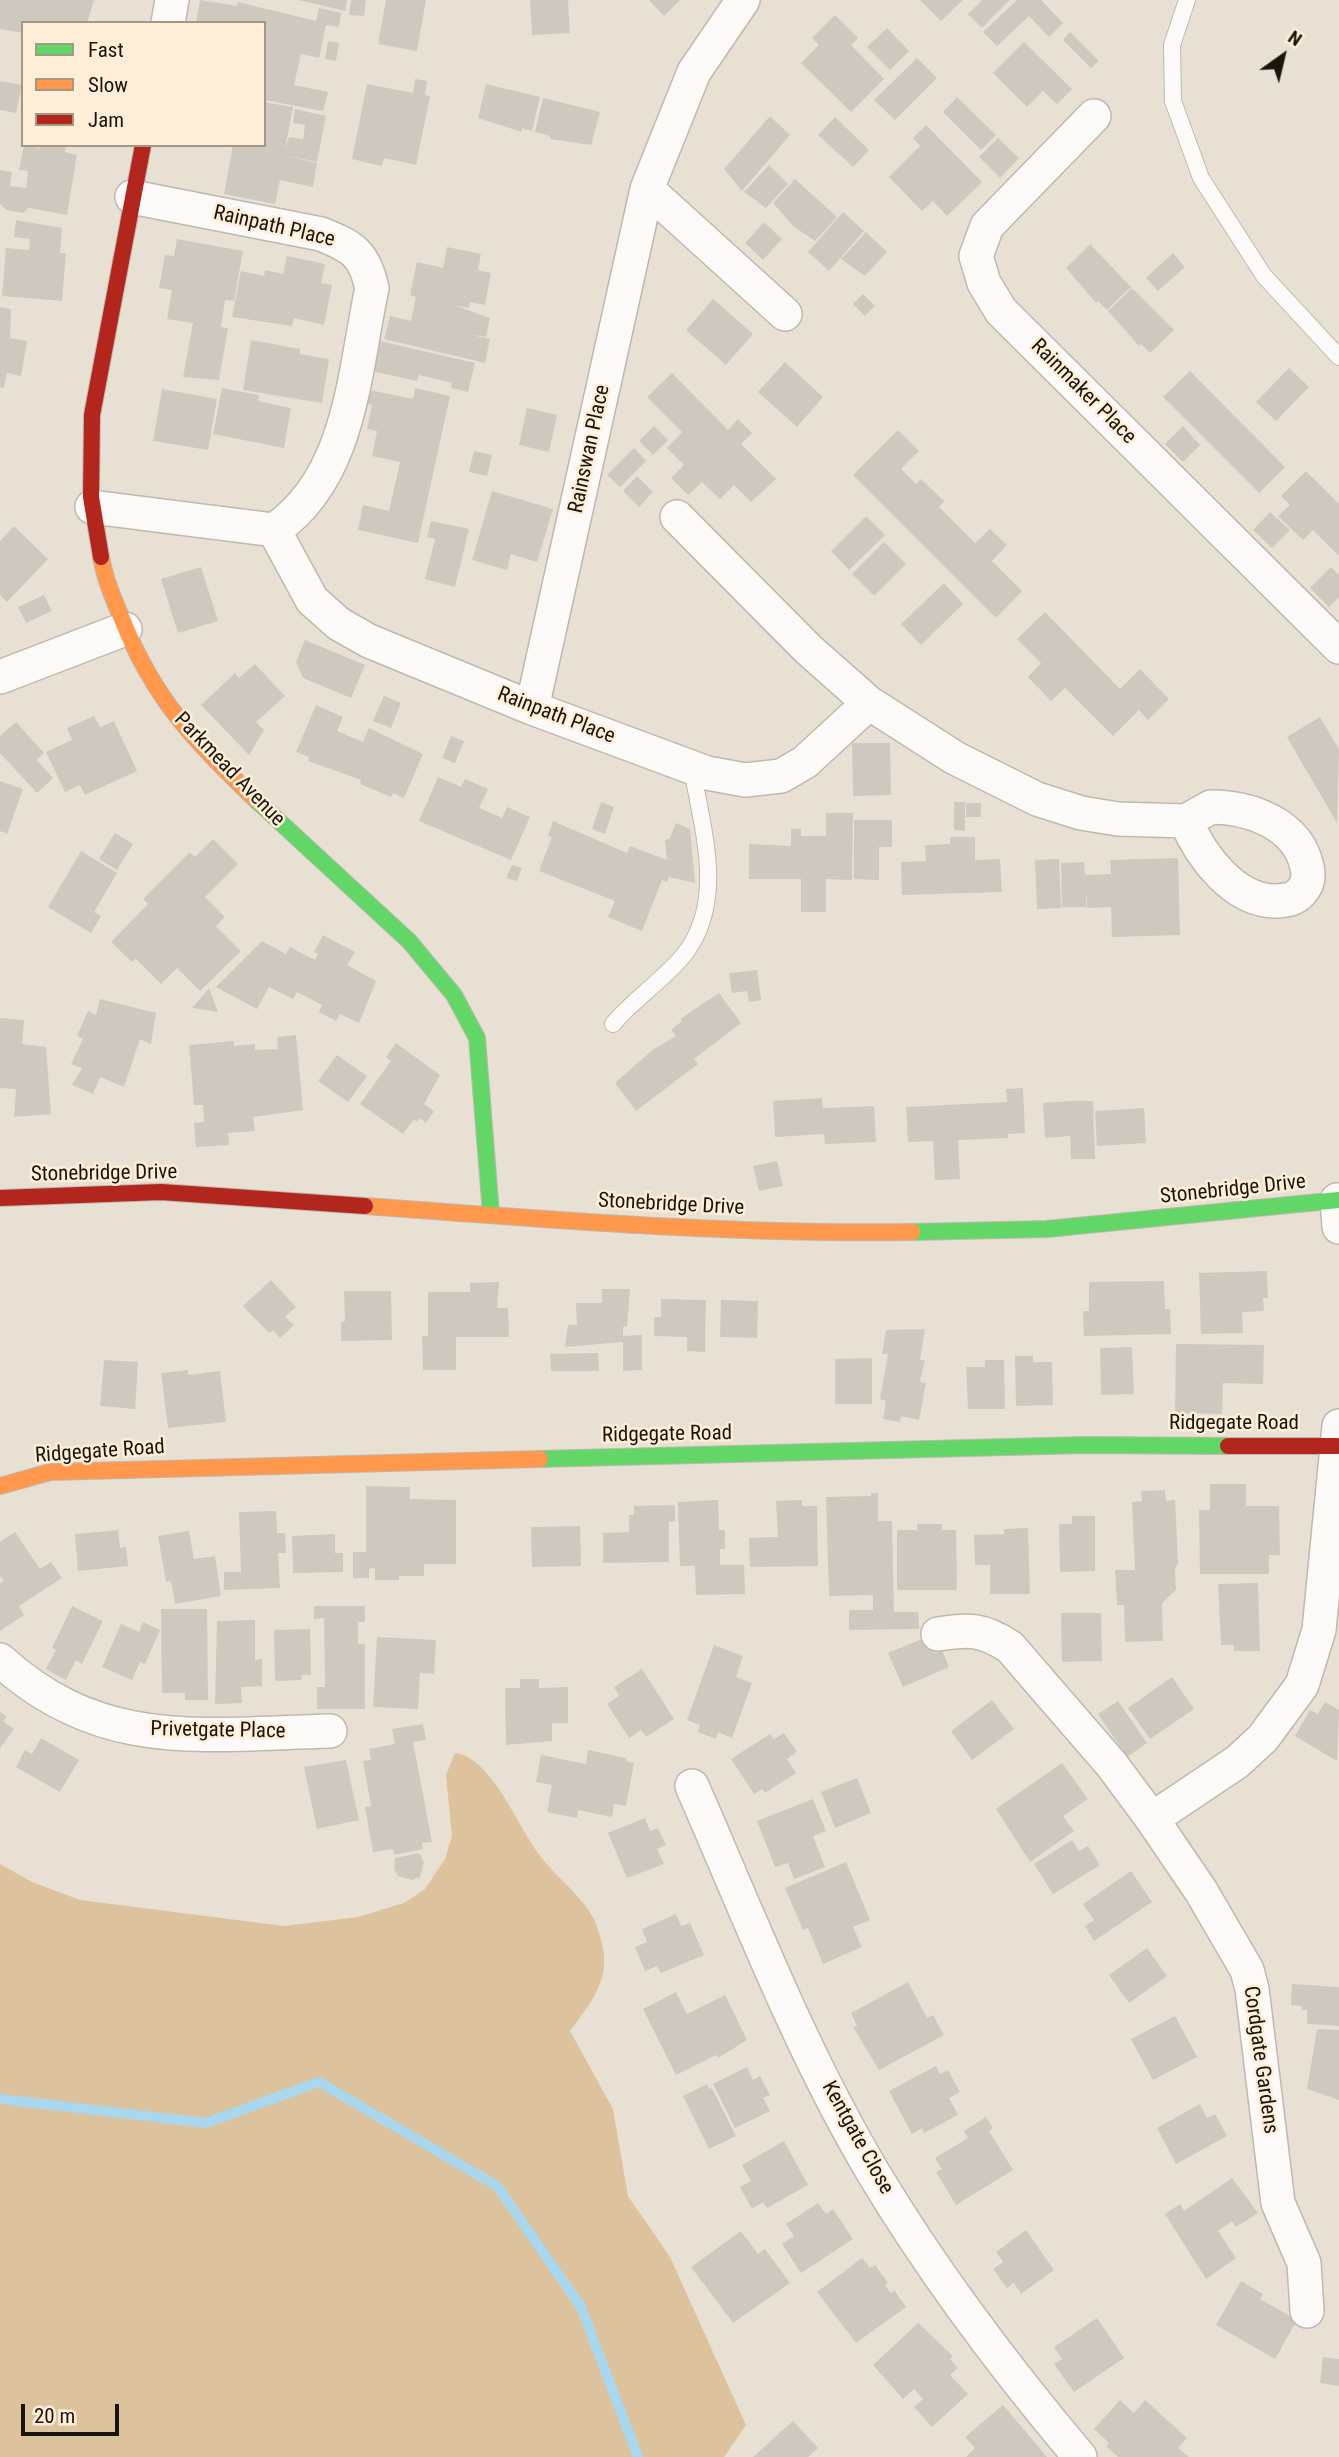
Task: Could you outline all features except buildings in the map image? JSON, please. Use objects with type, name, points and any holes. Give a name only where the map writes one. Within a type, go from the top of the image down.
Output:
[{"type":"street","points":[[168,21],[172,0]]},
{"type":"street","name":"Rainswan Place","points":[[532,708],[647,189],[694,72],[743,0]]},
{"type":"street","name":"Rainmaker Place","points":[[1094,116],[987,226],[976,256],[984,283],[1001,311],[1339,647]]},
{"type":"street","name":"Parkmead Avenue","points":[[143,147],[92,415],[92,507],[105,577],[125,629],[162,699],[191,737],[276,821],[409,940],[454,995],[477,1038],[491,1214]]},
{"type":"street","points":[[647,189],[785,314]]},
{"type":"street","name":"Rainpath Place","points":[[132,197],[321,234],[343,243],[359,255],[366,265],[372,288],[339,443],[325,474],[305,506],[274,530],[312,600],[339,624],[369,641],[532,708],[692,768],[745,780],[781,776],[805,762],[869,703]]},
{"type":"street","points":[[92,507],[274,530]]},
{"type":"street","points":[[677,517],[808,649],[869,703],[955,758],[1037,799],[1081,813],[1118,819],[1186,821]]},
{"type":"street","points":[[0,677],[125,629]]},
{"type":"street","name":"Stonebridge Drive","points":[[0,1198],[161,1192],[685,1228],[831,1233],[968,1233],[1338,1209]]},
{"type":"street","points":[[1152,1819],[1237,1762],[1263,1738],[1302,1685],[1319,1630],[1338,1436]]},
{"type":"street","name":"Ridgegate Road","points":[[0,1486],[50,1472],[1338,1436]]},
{"type":"street","name":"Cordgate Gardens","points":[[937,1634],[964,1630],[989,1633],[1010,1647],[1112,1765],[1152,1819],[1201,1891],[1247,1970],[1252,1989],[1278,2203],[1304,2263],[1307,2311]]},
{"type":"street","name":"Privetgate Place","points":[[0,1660],[24,1682],[75,1710],[112,1726],[196,1734],[330,1731]]},
{"type":"street","name":"Kentgate Close","points":[[692,1786],[809,2051],[873,2173],[923,2251],[1019,2385],[1080,2457]]},
{"type":"lane","points":[[1187,0],[1172,45],[1173,101],[1201,178],[1264,276],[1339,357]]},
{"type":"lane","points":[[613,1024],[685,953],[709,902],[710,879],[692,768]]},
{"type":"shaded area","points":[[455,1753],[468,1757],[491,1779],[538,1853],[582,1901],[594,1919],[603,1951],[602,1977],[594,1996],[570,2031],[613,2109],[628,2196],[670,2257],[746,2425],[724,2457],[0,2457],[0,1864],[32,1882],[80,1900],[284,1926],[358,1917],[404,1903],[425,1889],[445,1859],[452,1836],[446,1775]]},
{"type":"waterway","points":[[0,2099],[206,2123],[319,2082],[497,2186],[581,2307],[638,2457]]},
{"type":"traffic: fast","points":[[256,800],[409,941],[454,995],[477,1038],[491,1214]]},
{"type":"traffic: fast","points":[[912,1232],[1047,1229],[1339,1200]]},
{"type":"traffic: fast","points":[[540,1459],[1085,1445],[1228,1446]]},
{"type":"traffic: slow","points":[[101,557],[110,588],[134,648],[162,696],[195,738],[256,800]]},
{"type":"traffic: slow","points":[[365,1206],[706,1229],[912,1232]]},
{"type":"traffic: slow","points":[[0,1486],[50,1472],[540,1459]]},
{"type":"traffic: jam","points":[[101,557],[91,497],[92,415],[143,147]]},
{"type":"traffic: jam","points":[[0,1198],[161,1192],[365,1206]]},
{"type":"traffic: jam","points":[[1228,1446],[1337,1446]]}]
